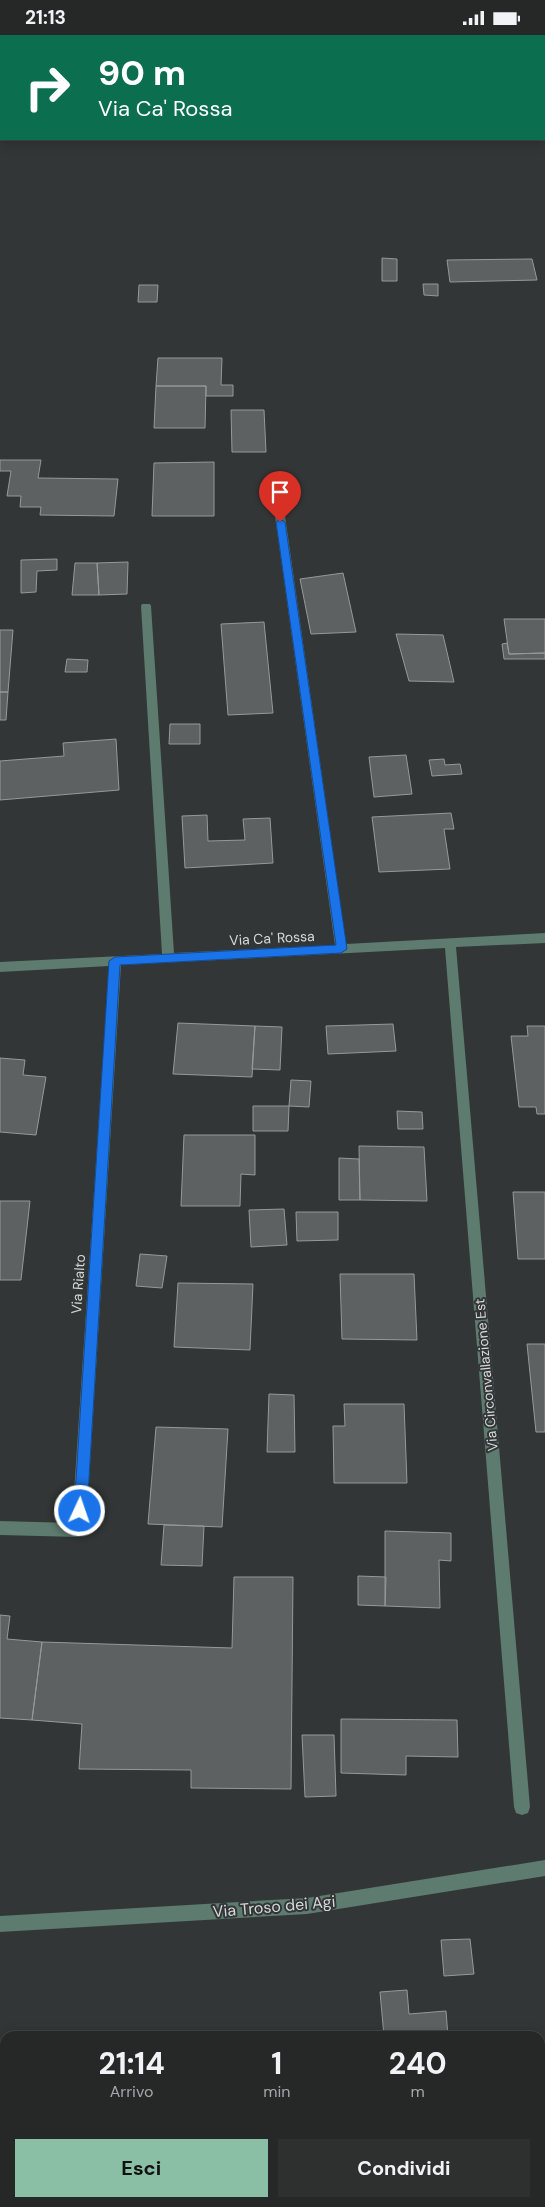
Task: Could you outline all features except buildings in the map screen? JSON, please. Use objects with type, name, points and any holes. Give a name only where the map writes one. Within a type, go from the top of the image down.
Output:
[{"type":"street","points":[[278,502],[341,949]]},
{"type":"street","points":[[146,605],[168,958]]},
{"type":"street","name":"Via Ca' Rossa","points":[[0,967],[545,938]]},
{"type":"street","name":"Via Circonvallazione Est","points":[[450,943],[522,1807]]},
{"type":"street","name":"Via Rialto","points":[[0,1529],[79,1531],[115,961]]},
{"type":"street","name":"Via Troso dei Agi","points":[[0,1924],[307,1905],[545,1868]]},
{"type":"route","points":[[80,1511],[115,961],[341,949],[280,522]]}]
